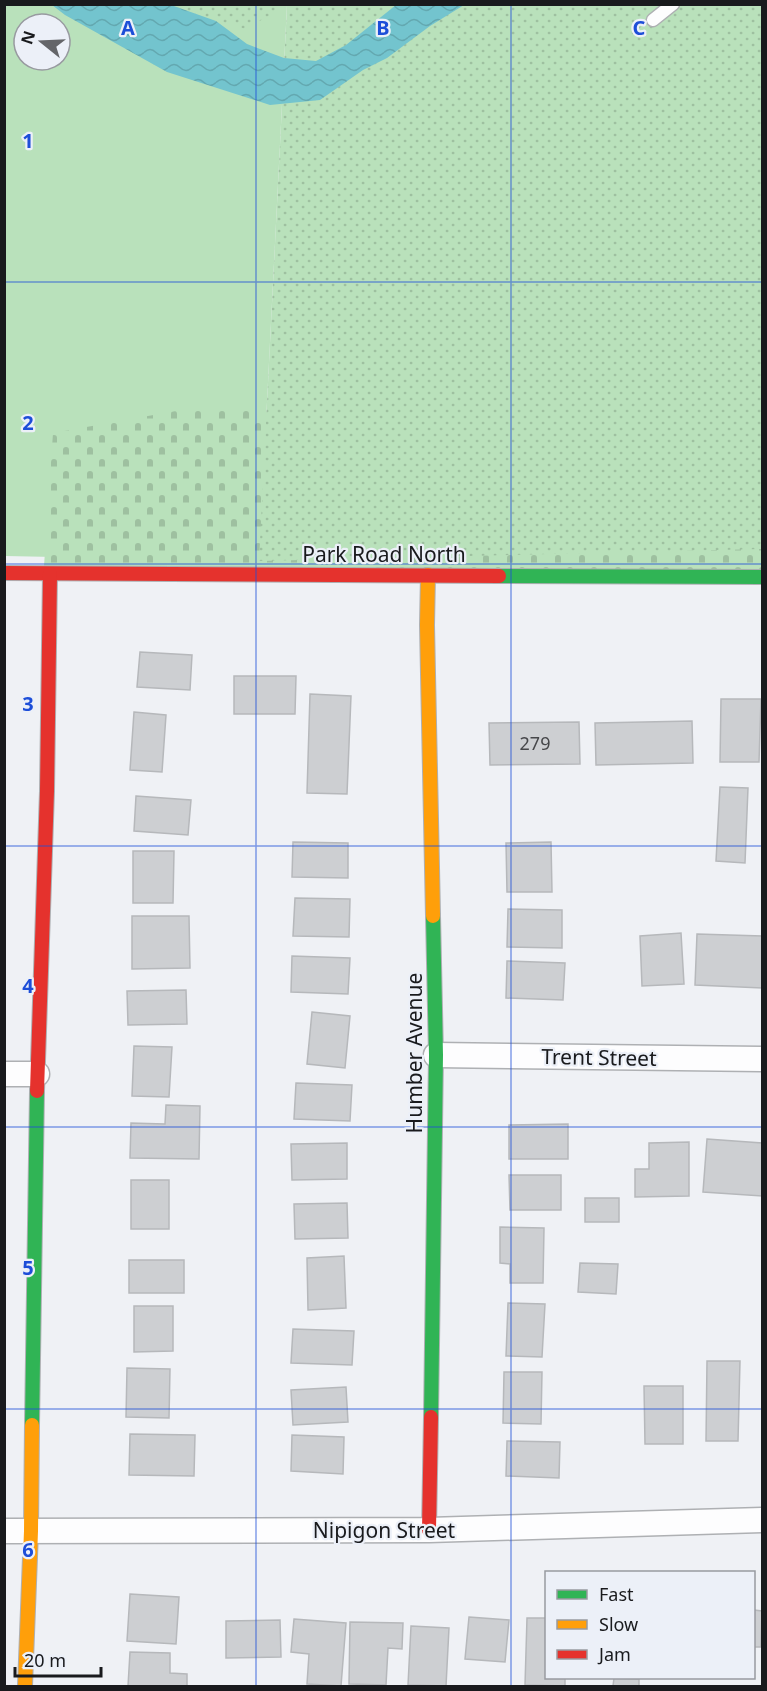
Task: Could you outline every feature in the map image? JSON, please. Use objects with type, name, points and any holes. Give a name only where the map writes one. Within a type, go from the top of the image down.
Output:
[{"type":"street","name":"Park Road North","points":[[4,573],[762,577]]},
{"type":"street","points":[[25,1686],[31,1531],[37,1074],[47,791],[50,574]]},
{"type":"street","name":"Humber Avenue","points":[[428,575],[427,637],[436,1055],[429,1530]]},
{"type":"street","name":"Trent Street","points":[[436,1055],[762,1059]]},
{"type":"street","points":[[4,1074],[37,1074]]},
{"type":"street","name":"Nipigon Street","points":[[4,1531],[429,1530],[762,1520]]},
{"type":"lane","points":[[653,20],[673,4]]},
{"type":"green space","points":[[5,5],[287,5],[259,561],[5,556]]},
{"type":"green space","points":[[167,5],[762,5],[762,549],[259,561],[287,6],[245,29]]},
{"type":"green space","points":[[762,401],[762,580],[43,581],[53,433],[187,409],[367,415]]},
{"type":"water","points":[[52,5],[171,5],[216,21],[247,44],[284,58],[316,61],[346,45],[396,5],[464,5],[430,26],[387,58],[363,70],[320,100],[270,105],[167,72],[72,19],[72,12],[61,12]]},
{"type":"building","points":[[140,652],[192,655],[190,690],[137,687]]},
{"type":"building","points":[[234,676],[296,676],[295,714],[234,714]]},
{"type":"building","points":[[310,694],[351,696],[347,794],[307,793]]},
{"type":"building","points":[[721,699],[761,699],[759,762],[720,762]]},
{"type":"building","points":[[134,712],[166,715],[162,772],[130,770]]},
{"type":"building","points":[[692,721],[693,763],[596,765],[595,723]]},
{"type":"building","points":[[579,722],[580,764],[490,765],[489,723]]},
{"type":"building","points":[[720,787],[748,788],[745,863],[716,861]]},
{"type":"building","points":[[136,796],[191,800],[188,835],[134,831]]},
{"type":"building","points":[[293,842],[348,843],[348,878],[292,877]]},
{"type":"building","points":[[551,842],[552,892],[507,892],[506,843]]},
{"type":"building","points":[[133,851],[174,851],[173,903],[133,903]]},
{"type":"building","points":[[295,898],[350,899],[349,937],[293,936]]},
{"type":"building","points":[[508,909],[562,910],[562,948],[507,947]]},
{"type":"building","points":[[132,916],[189,916],[190,968],[132,969]]},
{"type":"building","points":[[681,933],[684,984],[642,986],[640,936]]},
{"type":"building","points":[[697,934],[762,936],[762,988],[695,985]]},
{"type":"building","points":[[292,956],[350,958],[348,994],[291,992]]},
{"type":"building","points":[[507,961],[565,963],[563,1000],[506,998]]},
{"type":"building","points":[[186,990],[187,1024],[128,1025],[127,991]]},
{"type":"building","points":[[312,1012],[350,1016],[345,1068],[307,1064]]},
{"type":"building","points":[[134,1046],[172,1047],[169,1097],[132,1096]]},
{"type":"building","points":[[296,1083],[352,1085],[350,1121],[294,1119]]},
{"type":"building","points":[[166,1105],[200,1106],[199,1159],[130,1158],[131,1123],[165,1124]]},
{"type":"building","points":[[568,1124],[568,1159],[509,1159],[509,1125]]},
{"type":"building","points":[[707,1139],[762,1143],[762,1196],[703,1192]]},
{"type":"building","points":[[689,1142],[689,1196],[635,1197],[635,1169],[649,1169],[649,1143]]},
{"type":"building","points":[[347,1143],[347,1179],[292,1180],[291,1144]]},
{"type":"building","points":[[509,1175],[561,1175],[561,1210],[510,1210]]},
{"type":"building","points":[[131,1180],[169,1180],[169,1229],[131,1229]]},
{"type":"building","points":[[585,1198],[619,1198],[619,1222],[585,1222]]},
{"type":"building","points":[[347,1203],[348,1238],[295,1239],[294,1204]]},
{"type":"building","points":[[500,1227],[544,1228],[543,1283],[510,1283],[510,1264],[500,1263]]},
{"type":"building","points":[[344,1256],[346,1308],[308,1310],[307,1258]]},
{"type":"building","points":[[129,1260],[184,1260],[184,1293],[129,1293]]},
{"type":"building","points":[[580,1263],[618,1264],[616,1294],[578,1292]]},
{"type":"building","points":[[508,1303],[545,1304],[542,1357],[506,1356]]},
{"type":"building","points":[[134,1306],[173,1306],[173,1351],[134,1352]]},
{"type":"building","points":[[293,1329],[354,1331],[352,1365],[291,1363]]},
{"type":"building","points":[[707,1361],[740,1361],[738,1441],[706,1441]]},
{"type":"building","points":[[127,1368],[170,1369],[169,1418],[126,1417]]},
{"type":"building","points":[[504,1372],[542,1372],[541,1424],[503,1423]]},
{"type":"building","points":[[644,1386],[683,1386],[683,1444],[645,1444]]},
{"type":"building","points":[[346,1387],[348,1422],[293,1425],[291,1390]]},
{"type":"building","points":[[130,1434],[195,1435],[194,1476],[129,1475]]},
{"type":"building","points":[[292,1435],[344,1437],[343,1474],[291,1471]]},
{"type":"building","points":[[507,1441],[560,1442],[559,1478],[506,1476]]},
{"type":"building","points":[[130,1594],[179,1597],[176,1644],[127,1641]]},
{"type":"building","points":[[755,1610],[762,1611],[761,1647],[755,1647]]},
{"type":"building","points":[[469,1617],[509,1620],[505,1662],[465,1659]]},
{"type":"building","points":[[527,1618],[545,1618],[545,1679],[565,1679],[565,1686],[525,1685]]},
{"type":"building","points":[[294,1619],[346,1623],[341,1686],[307,1684],[309,1654],[291,1652]]},
{"type":"building","points":[[280,1620],[281,1657],[226,1658],[226,1621]]},
{"type":"building","points":[[350,1622],[403,1623],[402,1649],[388,1648],[386,1685],[349,1684]]},
{"type":"building","points":[[411,1626],[449,1628],[446,1686],[408,1685]]},
{"type":"building","points":[[130,1652],[170,1653],[170,1673],[187,1674],[187,1686],[128,1686]]},
{"type":"building","points":[[614,1679],[639,1679],[639,1686],[613,1686]]},
{"type":"traffic: fast","points":[[499,576],[762,577]]},
{"type":"traffic: fast","points":[[431,1417],[436,1055],[433,916]]},
{"type":"traffic: fast","points":[[32,1425],[37,1091]]},
{"type":"traffic: slow","points":[[428,575],[433,916]]},
{"type":"traffic: slow","points":[[25,1686],[31,1531],[32,1425]]},
{"type":"traffic: jam","points":[[4,573],[499,576]]},
{"type":"traffic: jam","points":[[37,1091],[47,791],[50,574]]},
{"type":"traffic: jam","points":[[429,1530],[431,1417]]}]
